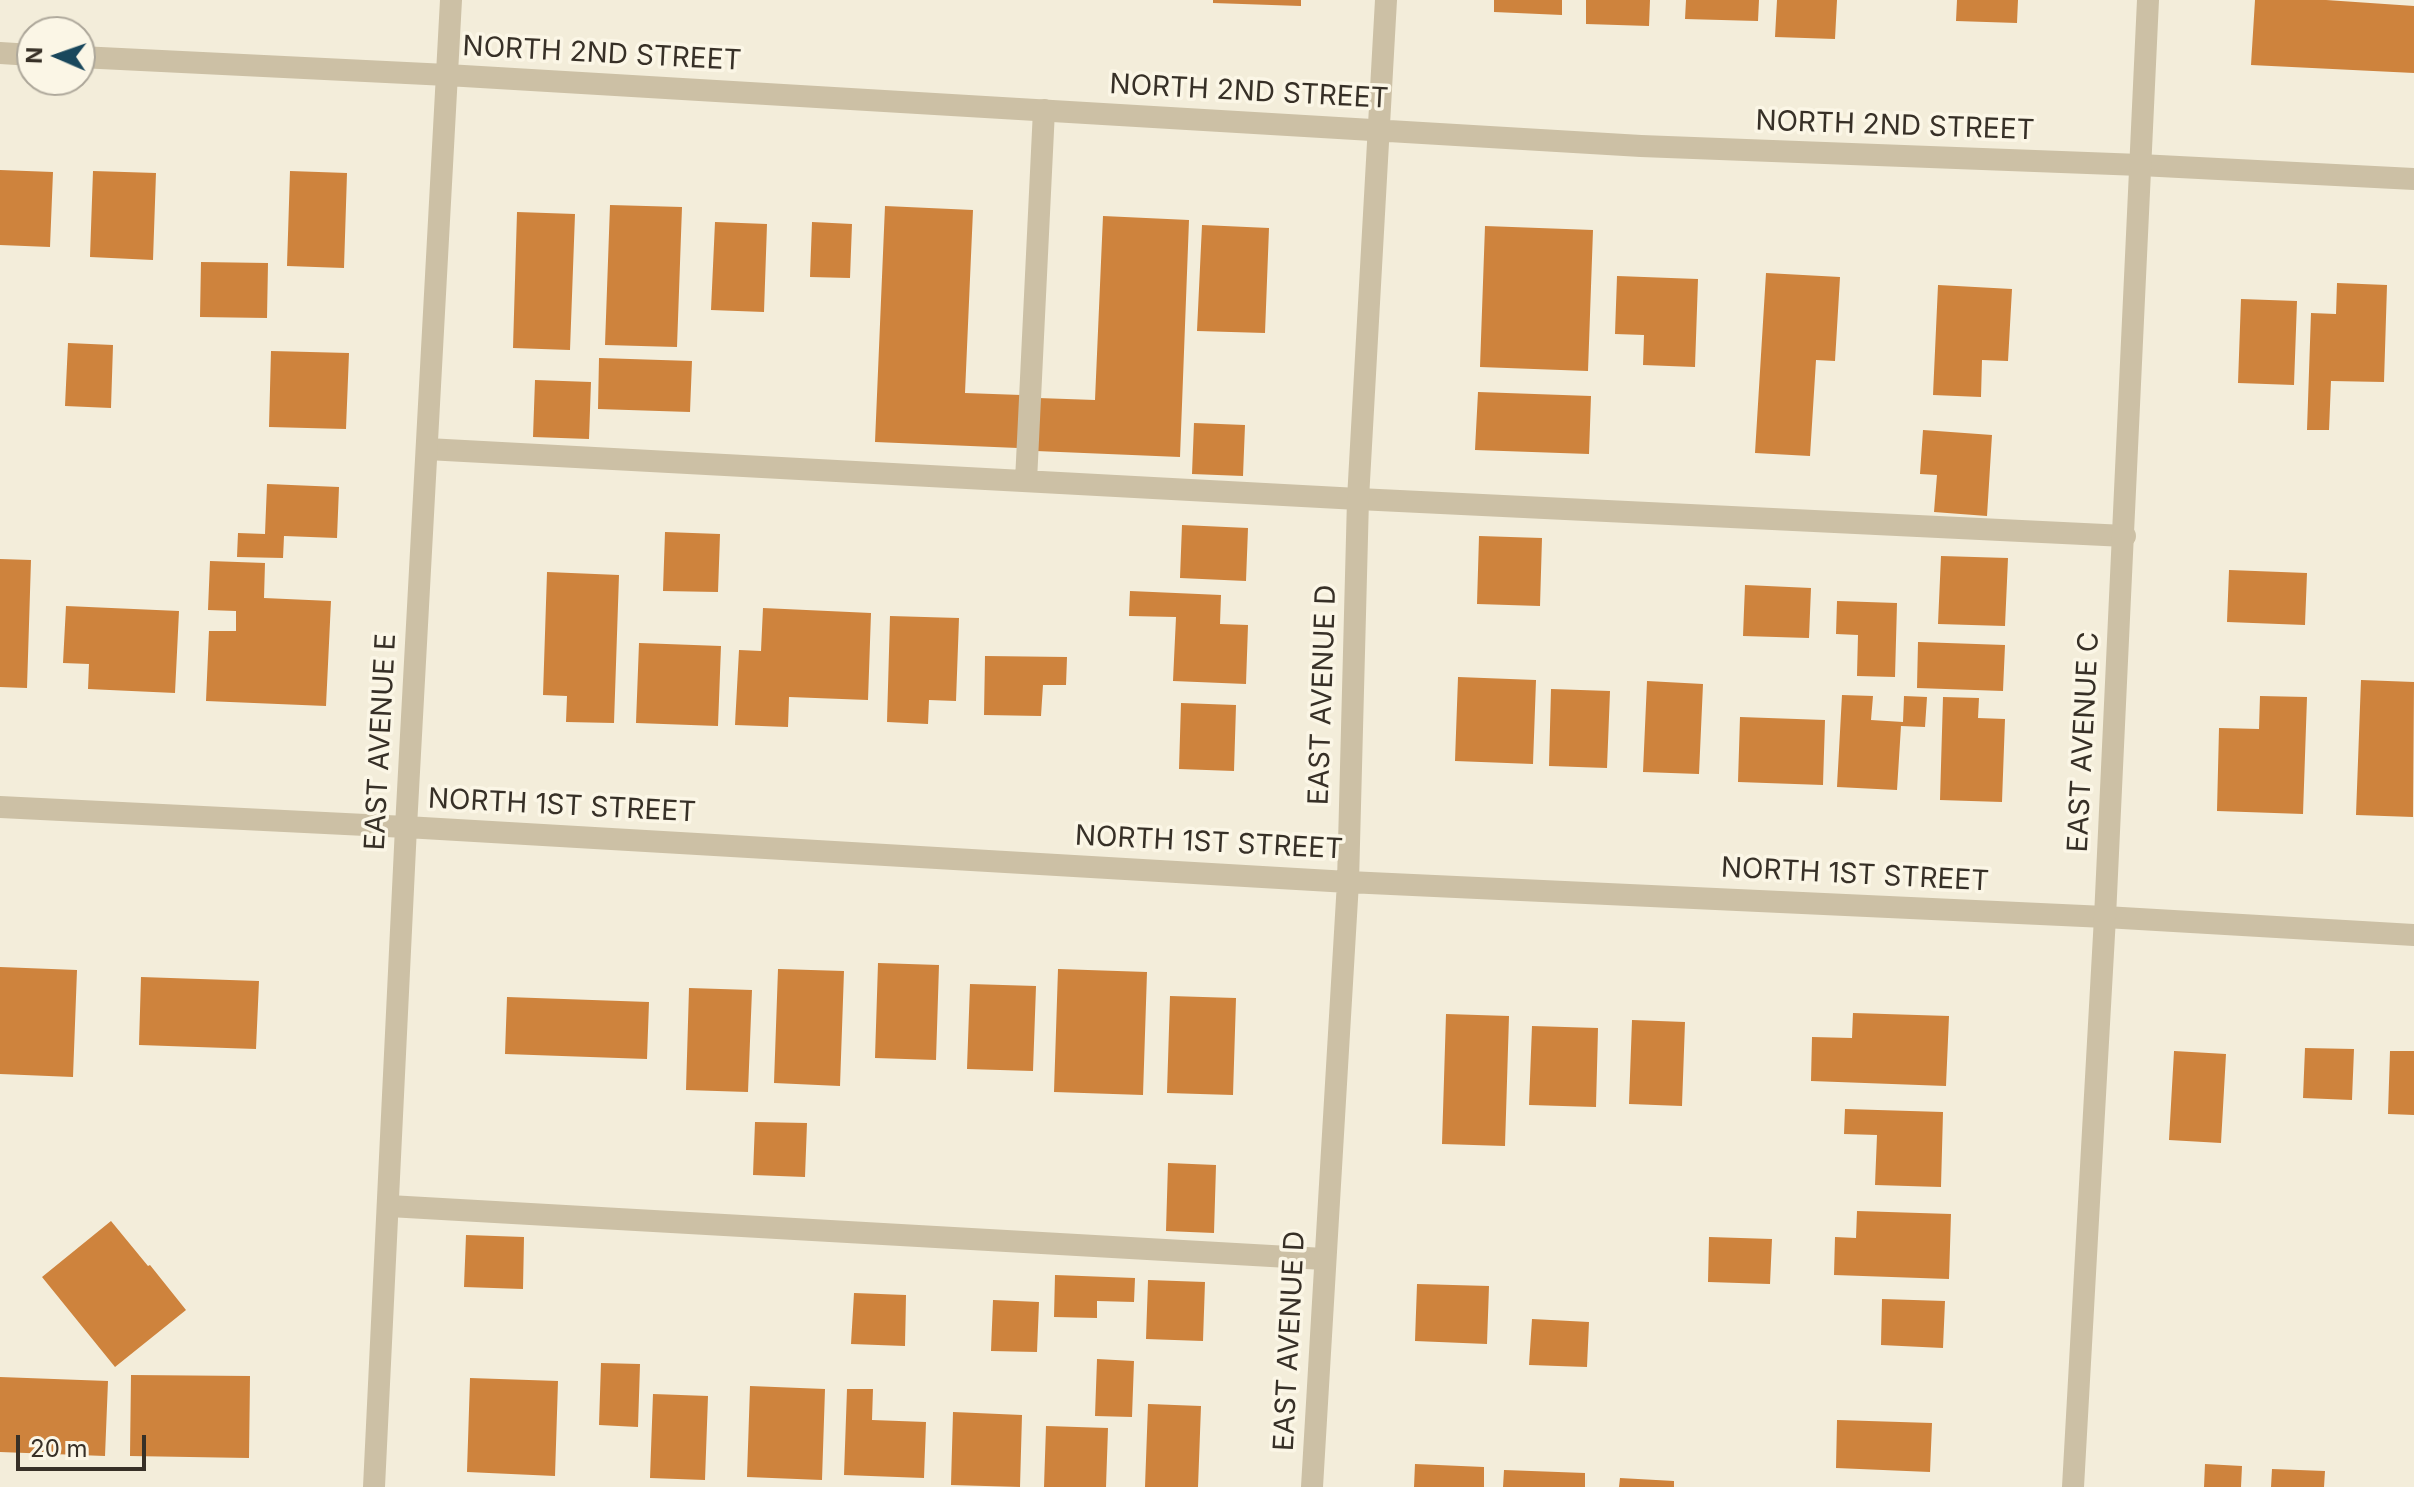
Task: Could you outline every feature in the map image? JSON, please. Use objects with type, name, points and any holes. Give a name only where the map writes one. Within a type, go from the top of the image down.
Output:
[{"type":"street","name":"EAST AVENUE E","points":[[374,1487],[451,0]]},
{"type":"street","name":"EAST AVENUE D","points":[[1312,1487],[1348,882],[1358,499],[1386,0]]},
{"type":"street","name":"EAST AVENUE C","points":[[2073,1487],[2125,536],[2148,0]]},
{"type":"street","name":"NORTH 2ND STREET","points":[[96,58],[447,75],[1641,146],[2414,179]]},
{"type":"street","points":[[1026,481],[1044,110]]},
{"type":"street","points":[[427,449],[2125,536]]},
{"type":"street","name":"NORTH 1ST STREET","points":[[0,807],[406,827],[1348,882],[2105,917],[2414,935]]},
{"type":"street","points":[[389,1206],[1324,1259]]},
{"type":"building","points":[[1213,0],[1301,0],[1301,6],[1213,3]]},
{"type":"building","points":[[1494,0],[1562,0],[1562,15],[1494,12]]},
{"type":"building","points":[[1586,0],[1650,0],[1649,26],[1586,24]]},
{"type":"building","points":[[1686,0],[1759,0],[1758,21],[1685,19]]},
{"type":"building","points":[[1777,0],[1837,0],[1835,39],[1775,37]]},
{"type":"building","points":[[1957,0],[2018,0],[2017,23],[1956,21]]},
{"type":"building","points":[[2255,0],[2326,0],[2414,6],[2414,73],[2251,65]]},
{"type":"building","points":[[0,170],[53,172],[50,247],[0,245]]},
{"type":"building","points":[[93,171],[156,173],[153,260],[90,257]]},
{"type":"building","points":[[290,171],[347,173],[344,268],[287,266]]},
{"type":"building","points":[[610,205],[682,207],[677,347],[605,345]]},
{"type":"building","points":[[885,206],[973,210],[965,393],[1021,395],[1018,448],[875,442]]},
{"type":"building","points":[[517,212],[575,214],[570,350],[513,348]]},
{"type":"building","points":[[1103,216],[1189,220],[1180,457],[1036,451],[1038,398],[1095,400]]},
{"type":"building","points":[[715,222],[767,224],[764,312],[711,310]]},
{"type":"building","points":[[812,222],[852,224],[850,278],[810,277]]},
{"type":"building","points":[[1202,225],[1269,228],[1265,333],[1197,331]]},
{"type":"building","points":[[1485,226],[1593,230],[1588,371],[1480,367]]},
{"type":"building","points":[[201,262],[268,263],[267,318],[200,317]]},
{"type":"building","points":[[1766,273],[1840,277],[1835,361],[1816,360],[1810,456],[1755,453]]},
{"type":"building","points":[[1617,276],[1698,279],[1695,367],[1643,365],[1644,335],[1615,334]]},
{"type":"building","points":[[2337,283],[2387,285],[2384,382],[2331,381],[2329,430],[2307,430],[2311,313],[2336,314]]},
{"type":"building","points":[[1938,285],[2012,289],[2008,361],[1982,360],[1981,397],[1933,395]]},
{"type":"building","points":[[2241,299],[2297,301],[2294,385],[2238,383]]},
{"type":"building","points":[[68,343],[113,345],[111,408],[65,406]]},
{"type":"building","points":[[271,351],[349,353],[346,429],[269,427]]},
{"type":"building","points":[[599,358],[692,361],[690,412],[598,409]]},
{"type":"building","points":[[535,380],[591,382],[589,439],[533,437]]},
{"type":"building","points":[[1478,392],[1591,396],[1589,454],[1475,450]]},
{"type":"building","points":[[1194,423],[1245,425],[1243,476],[1192,474]]},
{"type":"building","points":[[1923,430],[1992,435],[1987,516],[1934,512],[1937,475],[1920,474]]},
{"type":"building","points":[[267,484],[339,487],[337,538],[284,536],[283,558],[237,557],[238,533],[265,534]]},
{"type":"building","points":[[1182,525],[1248,528],[1246,581],[1180,578]]},
{"type":"building","points":[[665,532],[720,534],[718,592],[663,591]]},
{"type":"building","points":[[1479,536],[1542,538],[1540,606],[1477,604]]},
{"type":"building","points":[[1941,556],[2008,558],[2005,626],[1938,624]]},
{"type":"building","points":[[0,559],[31,560],[27,688],[0,687]]},
{"type":"building","points":[[210,561],[265,563],[264,598],[331,601],[326,706],[206,701],[209,631],[236,631],[236,611],[208,610]]},
{"type":"building","points":[[2229,570],[2307,573],[2305,625],[2227,622]]},
{"type":"building","points":[[547,572],[619,575],[614,723],[566,722],[567,696],[543,695]]},
{"type":"building","points":[[1745,585],[1811,588],[1809,638],[1743,636]]},
{"type":"building","points":[[1130,591],[1221,595],[1220,624],[1248,625],[1246,684],[1173,681],[1176,617],[1129,616]]},
{"type":"building","points":[[1837,601],[1897,603],[1895,677],[1857,676],[1858,635],[1836,634]]},
{"type":"building","points":[[66,606],[179,611],[175,693],[88,689],[89,664],[63,663]]},
{"type":"building","points":[[763,608],[871,613],[868,700],[789,697],[788,727],[735,725],[739,650],[761,651]]},
{"type":"building","points":[[890,616],[959,618],[956,701],[929,700],[928,724],[887,722]]},
{"type":"building","points":[[1918,642],[2005,645],[2003,691],[1917,688]]},
{"type":"building","points":[[639,643],[721,646],[718,726],[636,723]]},
{"type":"building","points":[[985,656],[1067,657],[1066,685],[1043,685],[1041,716],[984,715]]},
{"type":"building","points":[[1458,677],[1536,680],[1533,764],[1455,761]]},
{"type":"building","points":[[2361,680],[2414,682],[2413,817],[2356,815]]},
{"type":"building","points":[[1647,681],[1703,684],[1699,774],[1643,772]]},
{"type":"building","points":[[1551,689],[1610,691],[1607,768],[1549,766]]},
{"type":"building","points":[[1842,695],[1873,696],[1871,720],[1903,722],[1904,696],[1927,697],[1925,727],[1901,726],[1897,790],[1837,787]]},
{"type":"building","points":[[2260,696],[2307,697],[2303,814],[2217,811],[2219,728],[2259,729]]},
{"type":"building","points":[[1943,697],[1979,698],[1978,718],[2005,719],[2002,802],[1940,800]]},
{"type":"building","points":[[1181,703],[1236,705],[1234,771],[1179,769]]},
{"type":"building","points":[[1740,717],[1825,720],[1823,785],[1738,782]]},
{"type":"building","points":[[878,963],[939,965],[936,1060],[875,1058]]},
{"type":"building","points":[[0,967],[77,970],[73,1077],[0,1074]]},
{"type":"building","points":[[778,969],[844,971],[840,1086],[774,1083]]},
{"type":"building","points":[[1058,969],[1147,972],[1143,1095],[1054,1092]]},
{"type":"building","points":[[141,977],[259,981],[256,1049],[139,1045]]},
{"type":"building","points":[[970,984],[1036,986],[1033,1071],[967,1069]]},
{"type":"building","points":[[689,988],[752,990],[748,1092],[686,1090]]},
{"type":"building","points":[[1170,996],[1236,998],[1233,1095],[1167,1093]]},
{"type":"building","points":[[507,997],[649,1002],[647,1059],[505,1054]]},
{"type":"building","points":[[1853,1013],[1949,1016],[1946,1086],[1811,1081],[1812,1037],[1852,1038]]},
{"type":"building","points":[[1446,1014],[1509,1016],[1505,1146],[1442,1144]]},
{"type":"building","points":[[1632,1020],[1685,1022],[1682,1106],[1629,1104]]},
{"type":"building","points":[[1532,1026],[1598,1028],[1596,1107],[1529,1105]]},
{"type":"building","points":[[2305,1048],[2354,1049],[2352,1100],[2303,1098]]},
{"type":"building","points":[[2174,1051],[2226,1054],[2221,1143],[2169,1140]]},
{"type":"building","points":[[2390,1051],[2414,1051],[2414,1115],[2388,1114]]},
{"type":"building","points":[[1845,1109],[1943,1112],[1941,1187],[1875,1185],[1877,1135],[1844,1134]]},
{"type":"building","points":[[755,1122],[807,1123],[805,1177],[753,1175]]},
{"type":"building","points":[[1168,1163],[1216,1165],[1214,1233],[1166,1231]]},
{"type":"building","points":[[1857,1211],[1951,1214],[1949,1279],[1834,1275],[1835,1237],[1856,1238]]},
{"type":"building","points":[[111,1221],[186,1310],[115,1367],[42,1277]]},
{"type":"building","points":[[466,1235],[524,1237],[523,1289],[464,1287]]},
{"type":"building","points":[[1709,1237],[1772,1239],[1770,1284],[1708,1282]]},
{"type":"building","points":[[1055,1275],[1135,1278],[1134,1302],[1097,1301],[1097,1318],[1054,1317]]},
{"type":"building","points":[[1148,1280],[1205,1282],[1203,1341],[1146,1339]]},
{"type":"building","points":[[1417,1284],[1489,1286],[1487,1344],[1415,1341]]},
{"type":"building","points":[[854,1293],[906,1295],[905,1346],[851,1344]]},
{"type":"building","points":[[1882,1299],[1945,1301],[1943,1348],[1881,1345]]},
{"type":"building","points":[[993,1300],[1039,1302],[1037,1352],[991,1351]]},
{"type":"building","points":[[1532,1319],[1589,1322],[1587,1367],[1529,1365]]},
{"type":"building","points":[[1097,1359],[1134,1361],[1132,1417],[1095,1416]]},
{"type":"building","points":[[601,1363],[640,1364],[638,1427],[599,1425]]},
{"type":"building","points":[[131,1375],[250,1376],[249,1458],[130,1456]]},
{"type":"building","points":[[0,1377],[108,1381],[105,1456],[0,1452]]},
{"type":"building","points":[[470,1378],[558,1381],[555,1476],[467,1472]]},
{"type":"building","points":[[750,1386],[825,1389],[822,1480],[747,1477]]},
{"type":"building","points":[[847,1389],[873,1389],[872,1420],[926,1422],[924,1478],[844,1475]]},
{"type":"building","points":[[653,1394],[708,1396],[705,1480],[650,1478]]},
{"type":"building","points":[[1148,1404],[1201,1406],[1198,1487],[1145,1487]]},
{"type":"building","points":[[953,1412],[1022,1415],[1020,1487],[951,1485]]},
{"type":"building","points":[[1837,1420],[1932,1423],[1930,1472],[1836,1468]]},
{"type":"building","points":[[1046,1426],[1108,1428],[1106,1487],[1044,1487]]},
{"type":"building","points":[[1415,1464],[1484,1467],[1484,1487],[1414,1487]]},
{"type":"building","points":[[2205,1464],[2242,1466],[2241,1487],[2204,1487]]},
{"type":"building","points":[[2272,1469],[2325,1471],[2324,1487],[2271,1487]]},
{"type":"building","points":[[1504,1470],[1585,1473],[1585,1487],[1503,1487]]},
{"type":"building","points":[[1620,1478],[1674,1481],[1674,1487],[1619,1487]]}]
